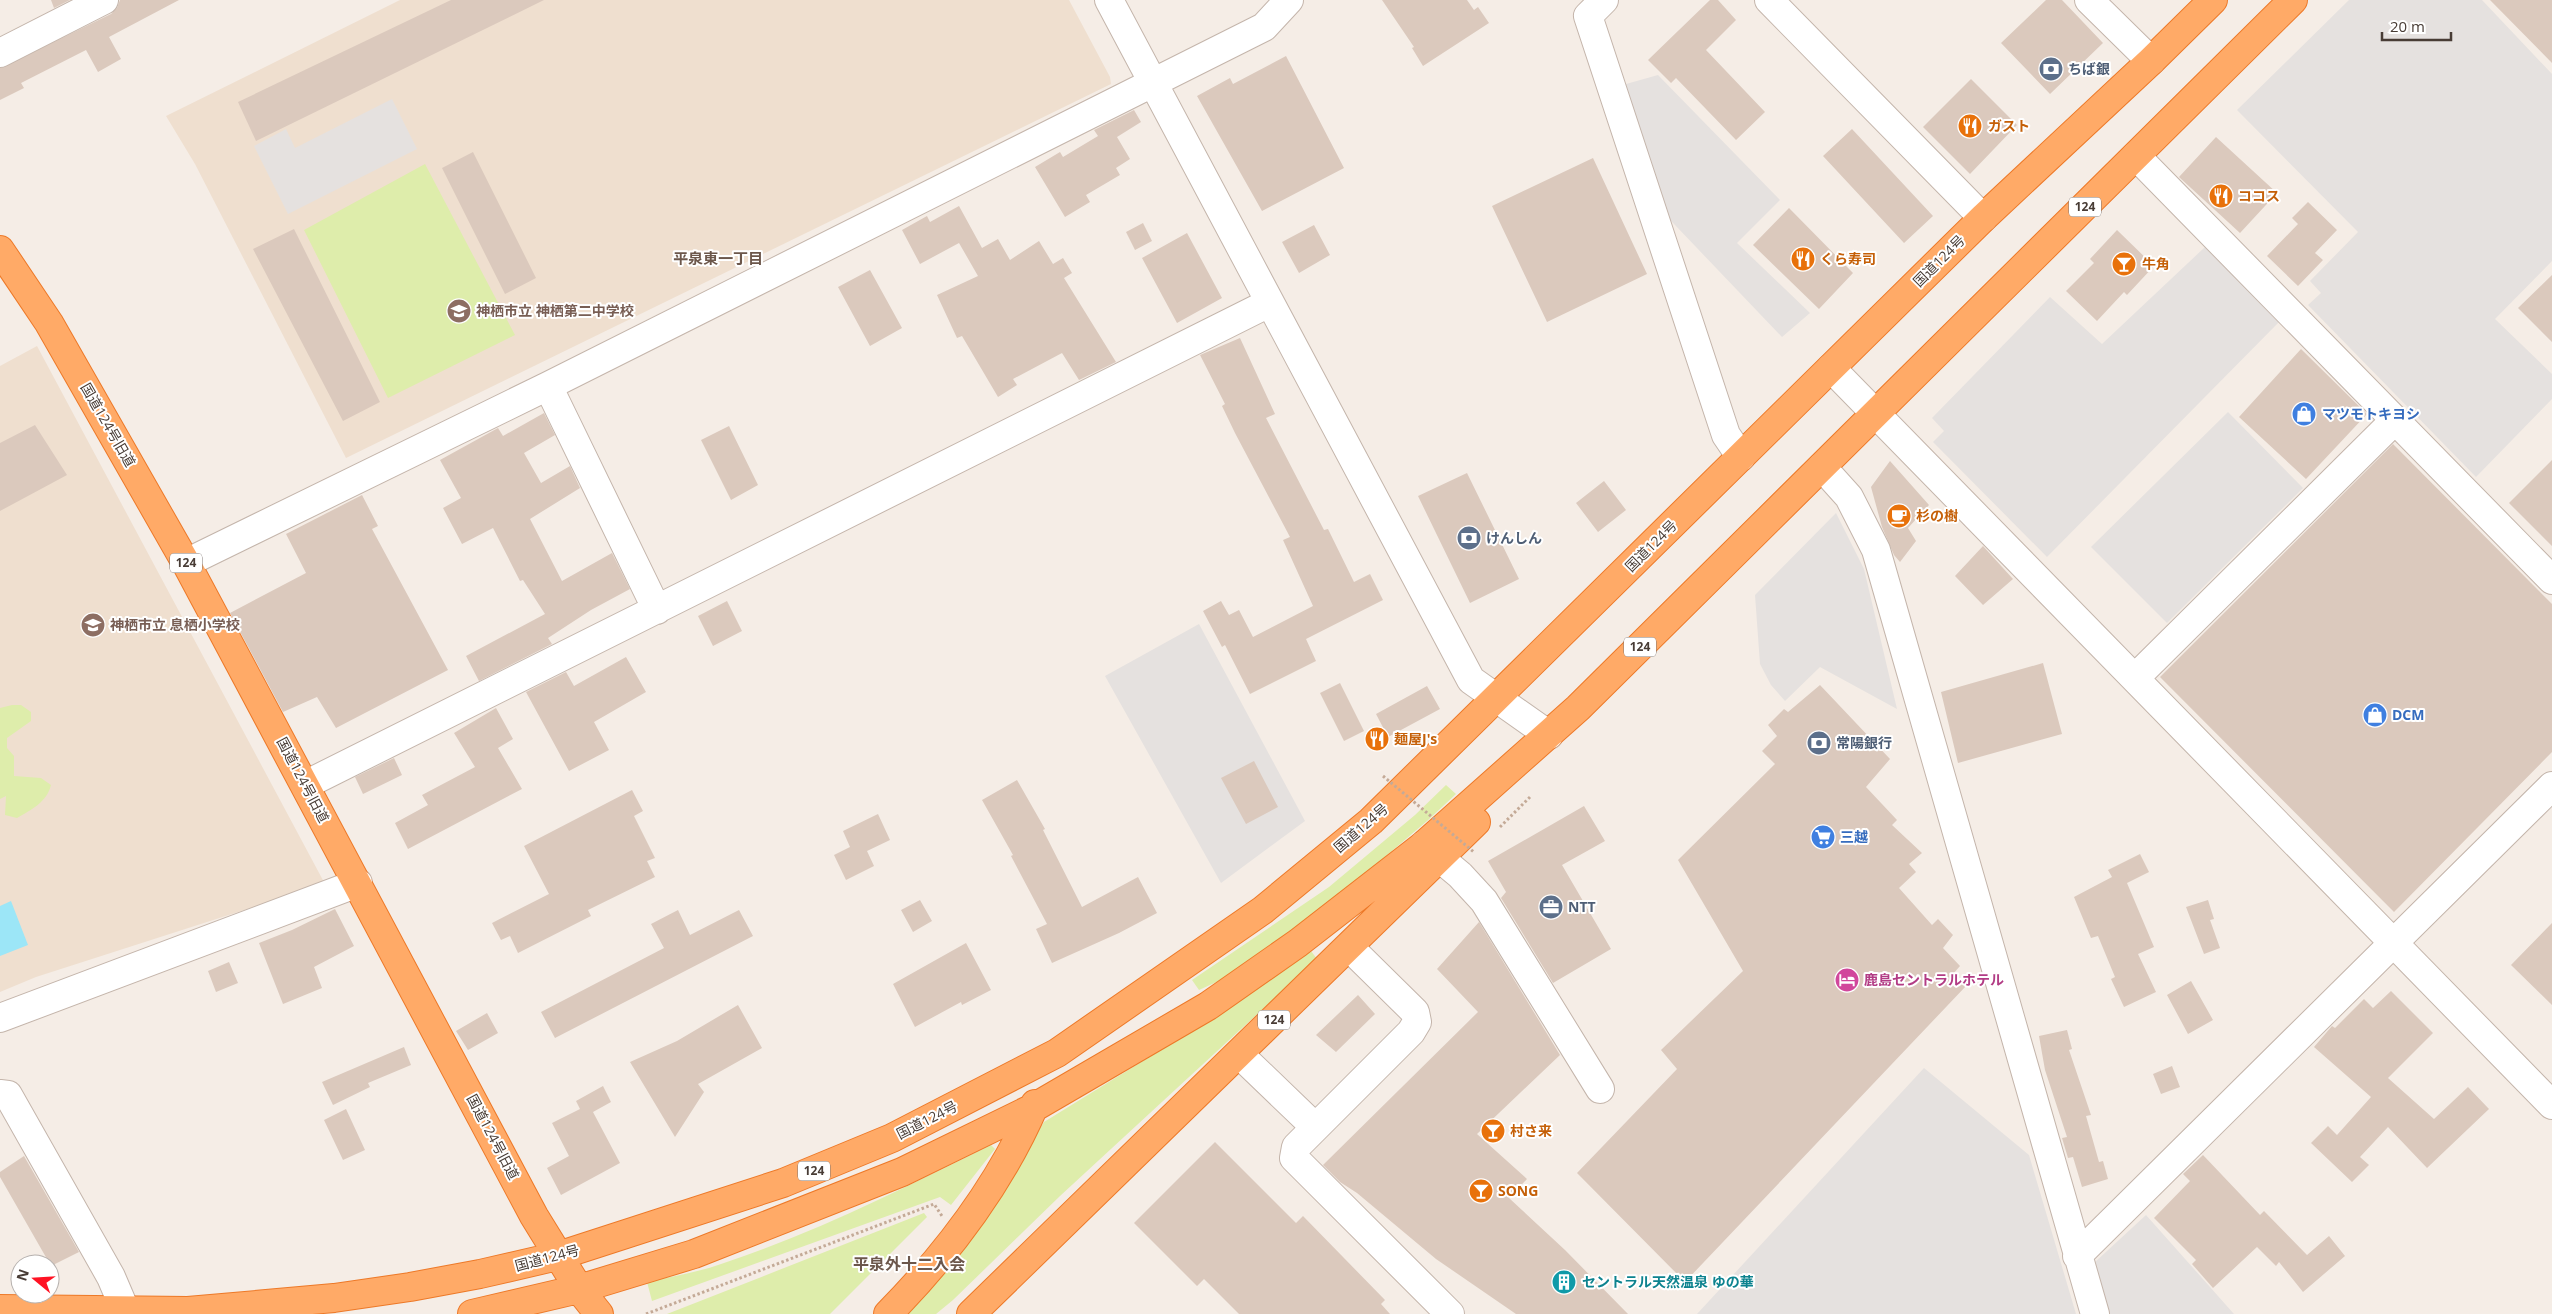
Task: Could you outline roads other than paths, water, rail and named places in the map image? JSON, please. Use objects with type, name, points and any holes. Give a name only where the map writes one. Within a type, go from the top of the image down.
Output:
[{"type":"highway","name":"国道124号","points":[[0,1309],[126,1312],[188,1311],[334,1298],[480,1274],[558,1256],[783,1183],[892,1138],[1057,1053],[1263,910],[1371,820],[1497,699],[1983,218],[2151,61],[2212,0]]},
{"type":"highway","name":"124","points":[[472,1314],[579,1289],[694,1254],[902,1172],[1033,1108],[1208,1006],[1433,852],[1505,792],[1549,735],[1876,415],[2293,0]]},
{"type":"highway","name":"国道124号旧道","points":[[0,250],[49,323],[186,563],[534,1216],[579,1289],[598,1314]]},
{"type":"highway","name":"124","points":[[971,1314],[1349,947],[1433,852]]},
{"type":"highway","points":[[888,1314],[951,1245],[991,1186],[1033,1108],[1057,1053]]},
{"type":"street","points":[[0,53],[104,0]]},
{"type":"street","points":[[1109,0],[1456,656],[1471,680],[1549,735]]},
{"type":"street","points":[[186,563],[548,386],[1264,27],[1289,0]]},
{"type":"street","points":[[1604,0],[1588,16],[1726,436],[1741,457]]},
{"type":"street","points":[[1769,0],[1983,218]]},
{"type":"street","points":[[2088,0],[2151,61]]},
{"type":"street","points":[[2136,156],[2552,580]]},
{"type":"street","points":[[305,784],[1269,303]]},
{"type":"street","points":[[1831,368],[2552,1105]]},
{"type":"street","points":[[548,386],[657,610]]},
{"type":"street","points":[[2135,678],[2395,420]]},
{"type":"street","points":[[1822,467],[1849,497],[1876,550],[2095,1314]]},
{"type":"street","points":[[2077,1256],[2552,786]]},
{"type":"street","points":[[1433,852],[1484,901],[1600,1089]]},
{"type":"street","points":[[0,1018],[358,883]]},
{"type":"street","points":[[1349,947],[1415,1012],[1417,1022],[1411,1032],[1296,1147],[1294,1158],[1450,1314]]},
{"type":"street","points":[[1239,1054],[1315,1127]]},
{"type":"street","points":[[0,1094],[8,1095],[111,1277],[126,1312]]},
{"type":"water","points":[[11,901],[28,945],[0,956],[0,906]]},
{"type":"place","name":"ちば銀","points":[[2051,69]]},
{"type":"place","name":"ガスト","points":[[1970,126]]},
{"type":"place","name":"ココス","points":[[2221,196]]},
{"type":"place","name":"くら寿司","points":[[1803,259]]},
{"type":"place","name":"牛角","points":[[2124,264]]},
{"type":"place","name":"神栖市立 神栖第二中学校","points":[[459,311]]},
{"type":"place","name":"マツモトキヨシ","points":[[2304,414]]},
{"type":"place","name":"杉の樹","points":[[1899,516]]},
{"type":"place","name":"けんしん","points":[[1469,538]]},
{"type":"place","name":"神栖市立 息栖小学校","points":[[93,625]]},
{"type":"place","name":"DCM","points":[[2375,715]]},
{"type":"place","name":"麺屋J's","points":[[1377,739]]},
{"type":"place","name":"常陽銀行","points":[[1819,743]]},
{"type":"place","name":"三越","points":[[1823,837]]},
{"type":"place","name":"NTT","points":[[1551,907]]},
{"type":"place","name":"鹿島セントラルホテル","points":[[1847,980]]},
{"type":"place","name":"村さ来","points":[[1493,1131]]},
{"type":"place","name":"SONG","points":[[1481,1191]]},
{"type":"place","name":"セントラル天然温泉 ゆの華","points":[[1564,1282]]},
{"type":"district","name":"平泉東一丁目","points":[[718,259]]},
{"type":"district","name":"平泉外十二入会","points":[[909,1264]]}]
